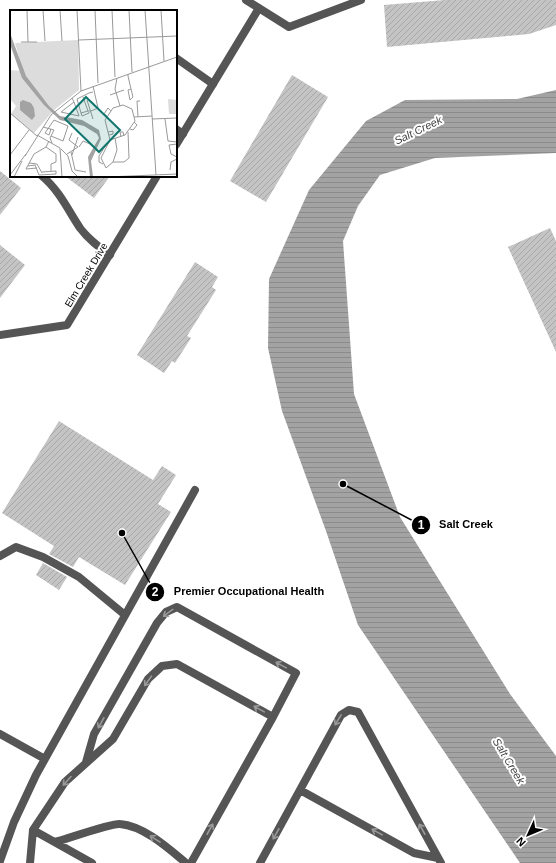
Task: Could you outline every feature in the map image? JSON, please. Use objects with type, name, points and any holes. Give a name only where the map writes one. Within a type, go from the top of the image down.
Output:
[{"type":"street","points":[[246,0],[289,27],[361,0]]},
{"type":"street","points":[[177,142],[180,131],[213,84],[259,8]]},
{"type":"street","points":[[177,59],[213,84]]},
{"type":"street","points":[[43,177],[60,196],[81,229],[90,240],[110,255]]},
{"type":"street","name":"Elm Creek Drive","points":[[0,335],[67,325],[156,177]]},
{"type":"street","points":[[0,861],[14,822],[45,759],[195,490]]},
{"type":"street","points":[[0,556],[16,547],[42,557],[78,576],[125,615]]},
{"type":"street","points":[[86,763],[94,734],[157,623],[166,612],[177,607],[296,673],[191,863]]},
{"type":"street","points":[[30,863],[33,830],[65,782],[113,739],[148,679],[162,666],[177,664],[273,717]]},
{"type":"street","points":[[260,863],[341,715],[350,710],[358,712],[439,860]]},
{"type":"street","points":[[0,734],[45,759]]},
{"type":"street","points":[[300,790],[414,853],[439,860]]},
{"type":"street","points":[[55,842],[120,824],[141,831],[169,848],[186,863]]},
{"type":"street","points":[[33,830],[92,863]]},
{"type":"water","points":[[556,90],[556,153],[435,158],[380,175],[358,206],[343,241],[354,394],[400,517],[510,694],[556,756],[556,863],[520,863],[358,625],[326,531],[282,411],[268,348],[269,279],[309,190],[366,121],[405,100],[517,99]]},
{"type":"building","points":[[445,0],[556,0],[556,25],[529,34],[387,47],[384,5]]},
{"type":"building","points":[[292,75],[328,97],[266,202],[230,181]]},
{"type":"building","points":[[0,171],[21,188],[0,215]]},
{"type":"building","points":[[66,177],[109,177],[94,198]]},
{"type":"building","points":[[550,228],[556,241],[556,352],[508,247]]},
{"type":"building","points":[[0,245],[25,265],[0,298]]},
{"type":"building","points":[[195,262],[218,277],[212,287],[216,290],[187,336],[191,338],[175,363],[172,361],[164,373],[137,355]]},
{"type":"building","points":[[59,421],[153,480],[162,466],[176,475],[158,504],[171,512],[125,585],[79,557],[73,567],[49,554],[54,546],[2,513]]},
{"type":"building","points":[[43,563],[67,577],[59,590],[36,575]]},
{"type":"place","name":"Salt Creek","points":[[343,484]]},
{"type":"place","name":"Premier Occupational Health","points":[[122,533]]}]
